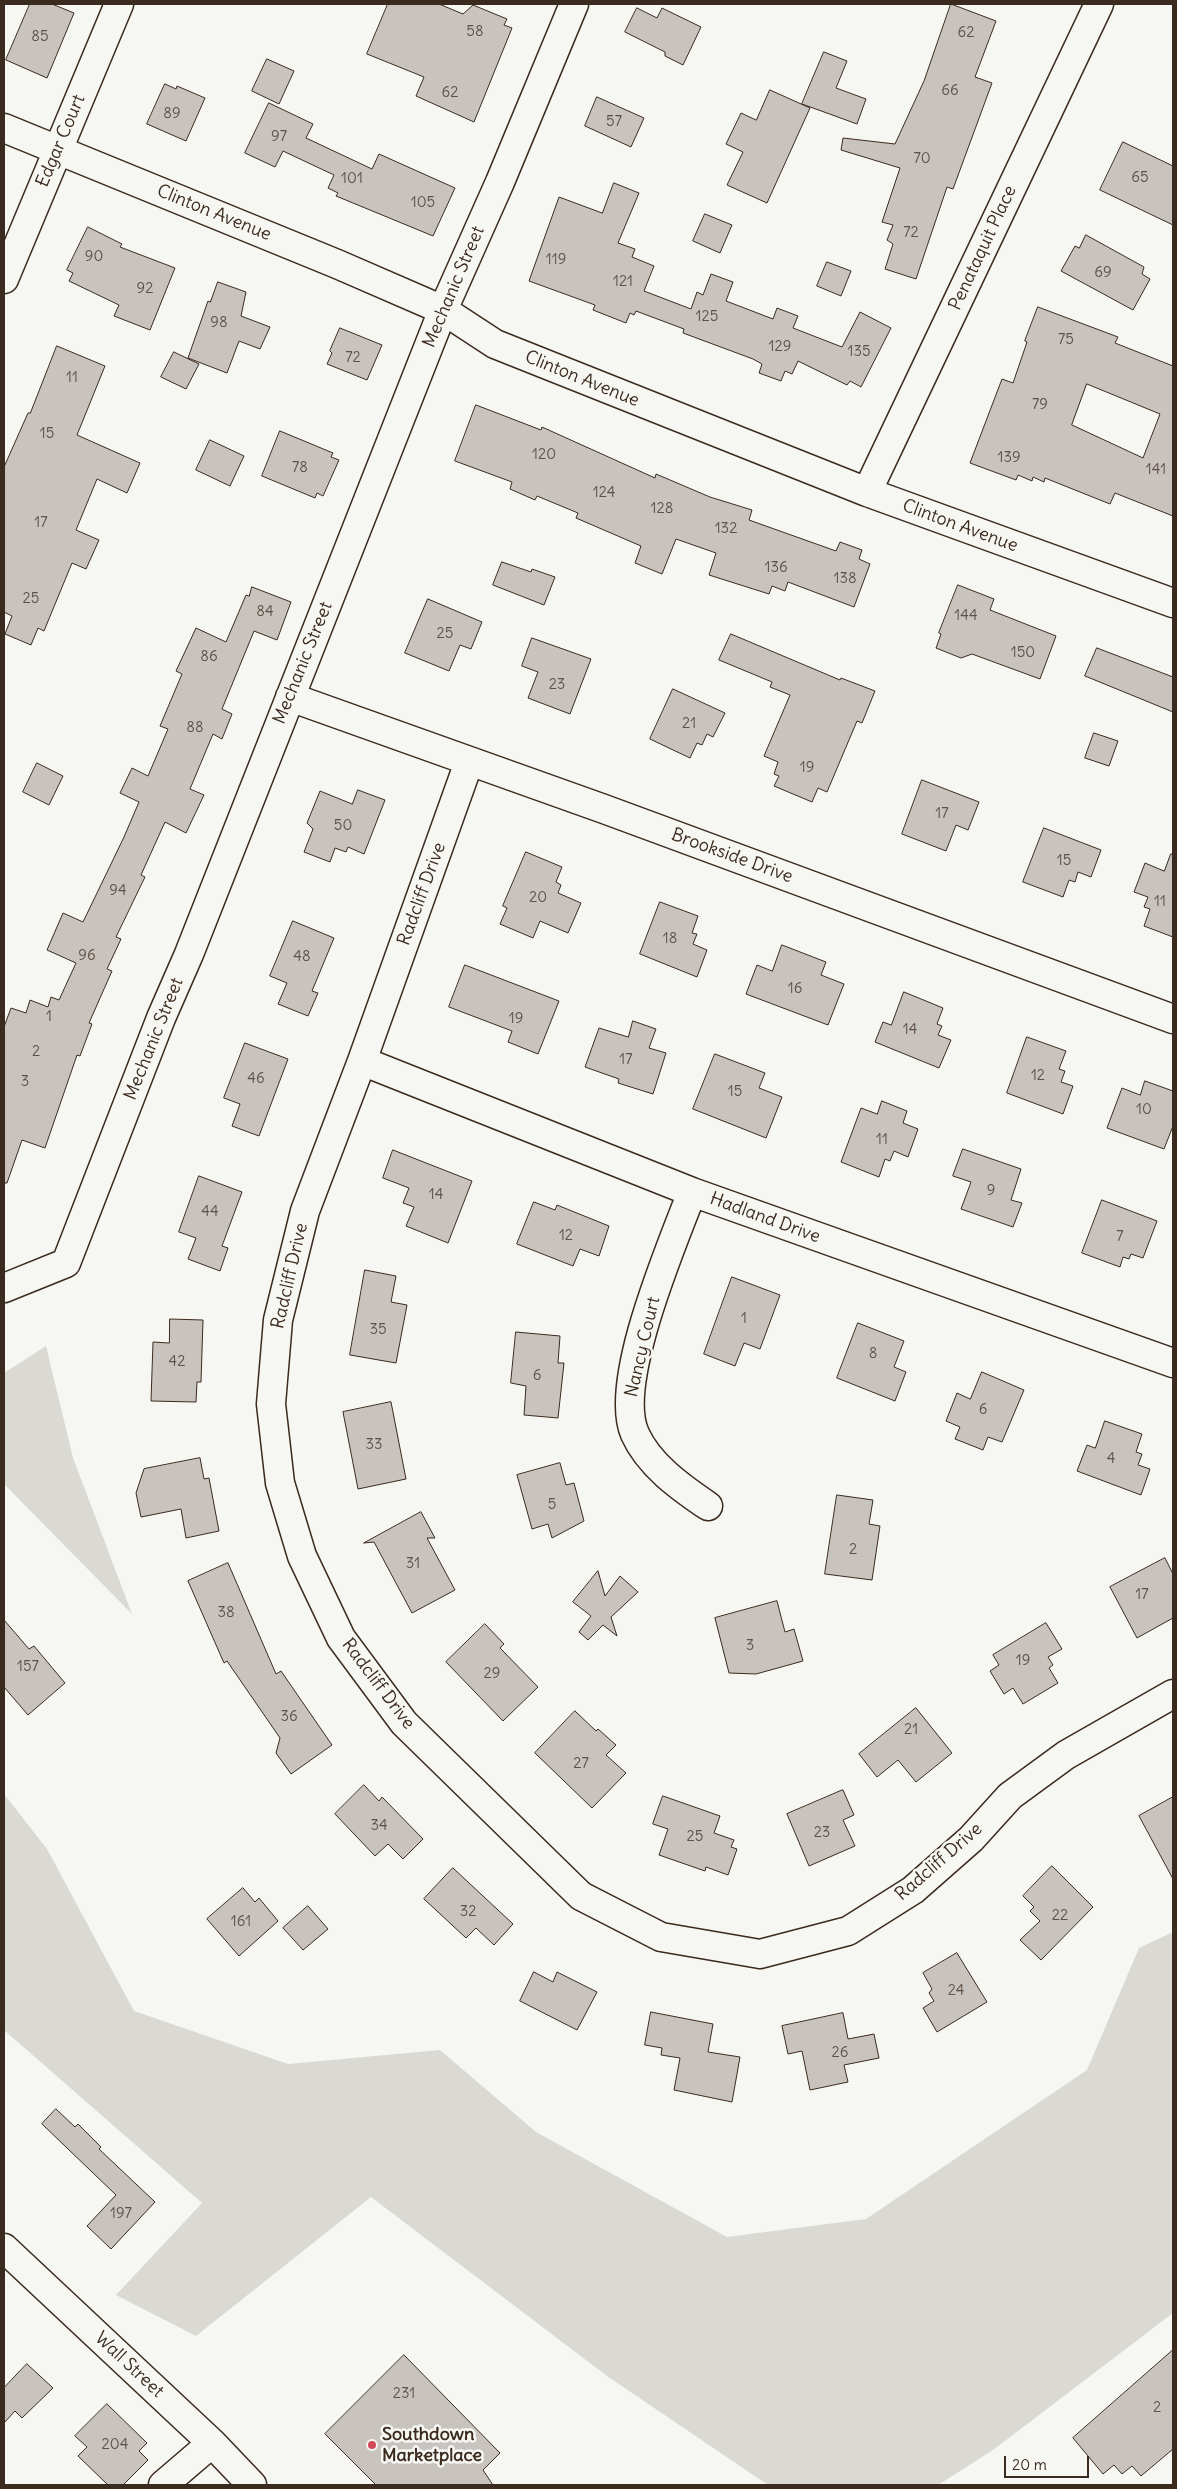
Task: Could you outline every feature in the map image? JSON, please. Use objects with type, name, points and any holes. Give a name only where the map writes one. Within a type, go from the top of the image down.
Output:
[{"type":"street","name":"Edgar Court","points":[[4,279],[56,149],[119,4]]},
{"type":"street","name":"Mechanic Street","points":[[4,1288],[66,1263],[161,1018],[189,954],[443,310],[500,182],[574,4]]},
{"type":"street","name":"Penataquit Place","points":[[867,492],[1099,4]]},
{"type":"street","name":"Clinton Avenue","points":[[4,128],[337,264],[443,310],[495,344],[867,492],[1173,603]]},
{"type":"street","name":"Brookside Drive","points":[[290,697],[604,809],[1173,1019]]},
{"type":"street","name":"Radcliff Drive","points":[[469,762],[362,1061],[305,1211],[278,1320],[271,1404],[280,1484],[302,1556],[341,1638],[404,1723],[581,1896],[661,1937],[760,1954],[848,1931],[913,1890],[971,1839],[1010,1796],[1066,1755],[1173,1694]]},
{"type":"street","name":"Hadland Drive","points":[[362,1061],[692,1192],[1173,1363]]},
{"type":"street","name":"Nancy Court","points":[[692,1192],[652,1300],[640,1340],[629,1407],[635,1433],[652,1460],[686,1492],[708,1506]]},
{"type":"street","name":"Wall Street","points":[[4,2248],[212,2442],[252,2485]]},
{"type":"street","points":[[163,2485],[212,2442]]},
{"type":"shaded area","points":[[46,1346],[73,1458],[132,1614],[4,1484],[4,1373]]},
{"type":"shaded area","points":[[4,1794],[47,1849],[134,2011],[288,2064],[440,2050],[536,2132],[727,2237],[866,2219],[1087,2070],[1139,1948],[1173,1932],[1173,2313],[993,2450],[938,2485],[768,2485],[607,2376],[371,2197],[196,2336],[116,2295],[202,2203],[4,2030]]},
{"type":"building","points":[[30,4],[52,4],[74,13],[47,78],[6,60]]},
{"type":"building","points":[[388,4],[439,4],[463,14],[473,5],[507,19],[504,25],[512,28],[474,122],[416,96],[424,77],[367,54]]},
{"type":"building","points":[[951,4],[996,21],[975,77],[992,83],[953,189],[947,187],[916,279],[885,269],[893,244],[887,240],[893,225],[882,222],[900,168],[841,150],[843,138],[895,144],[924,81]]},
{"type":"building","points":[[637,8],[657,18],[662,8],[701,27],[683,65],[665,56],[665,52],[625,32]]},
{"type":"building","points":[[824,52],[847,61],[836,88],[866,99],[857,124],[802,104]]},
{"type":"building","points":[[267,59],[294,71],[279,104],[252,91]]},
{"type":"building","points":[[165,84],[176,89],[177,86],[205,98],[186,141],[147,124]]},
{"type":"building","points":[[770,90],[810,108],[767,203],[727,185],[743,152],[726,144],[741,113],[756,120]]},
{"type":"building","points":[[597,97],[644,118],[631,147],[585,126]]},
{"type":"building","points":[[269,103],[313,124],[306,138],[372,169],[379,154],[455,188],[433,236],[336,196],[338,193],[328,188],[334,175],[283,151],[275,167],[245,153]]},
{"type":"building","points":[[1123,142],[1173,166],[1173,225],[1100,190]]},
{"type":"building","points":[[614,183],[639,193],[618,243],[635,249],[632,257],[654,266],[644,291],[691,309],[697,292],[703,295],[711,274],[733,282],[726,301],[773,319],[777,308],[798,316],[793,328],[842,347],[860,312],[891,328],[861,387],[850,381],[847,385],[798,361],[792,374],[785,371],[781,381],[759,373],[762,364],[753,359],[683,333],[684,329],[636,311],[634,315],[630,313],[626,323],[593,310],[595,305],[529,281],[559,197],[602,213]]},
{"type":"building","points":[[705,214],[732,225],[720,253],[693,241]]},
{"type":"building","points":[[88,227],[122,244],[120,247],[175,268],[150,330],[114,316],[119,305],[69,281],[73,273],[67,270]]},
{"type":"building","points":[[1086,235],[1144,267],[1142,274],[1150,279],[1133,310],[1061,271],[1075,246],[1079,248]]},
{"type":"building","points":[[827,262],[851,271],[841,296],[817,286]]},
{"type":"building","points":[[218,282],[246,292],[241,316],[270,327],[260,349],[239,341],[227,373],[188,358],[208,301],[210,302]]},
{"type":"building","points":[[1038,307],[1118,337],[1115,343],[1173,366],[1173,516],[1115,493],[1110,504],[1045,478],[1044,482],[1033,477],[1032,481],[1018,475],[1016,480],[970,463],[1002,379],[1013,383],[1027,342],[1025,341]],"holes":[[[1087,384],[1160,414],[1143,458],[1072,425]]]},
{"type":"building","points":[[340,328],[382,345],[367,380],[327,364],[332,353],[330,351]]},
{"type":"building","points":[[57,346],[105,366],[77,435],[140,463],[127,493],[97,479],[76,530],[99,540],[86,569],[72,563],[44,631],[38,628],[31,645],[5,634],[12,616],[4,612],[4,467],[28,413],[30,413]]},
{"type":"building","points":[[174,352],[199,364],[186,389],[161,377]]},
{"type":"building","points":[[476,405],[541,430],[542,427],[655,478],[656,474],[710,497],[752,510],[749,520],[836,551],[840,542],[862,550],[859,559],[870,564],[854,607],[788,582],[785,591],[772,586],[769,594],[709,575],[716,553],[676,539],[662,574],[635,563],[641,546],[576,518],[578,513],[537,496],[535,500],[510,489],[512,482],[455,461]]},
{"type":"building","points":[[280,431],[333,453],[331,457],[339,460],[323,496],[317,493],[315,498],[262,476]]},
{"type":"building","points":[[210,440],[244,456],[230,486],[196,470]]},
{"type":"building","points":[[502,562],[531,572],[532,569],[555,577],[544,605],[493,585]]},
{"type":"building","points":[[958,585],[994,599],[990,610],[1056,636],[1040,679],[972,654],[961,658],[936,648],[941,634],[939,633]]},
{"type":"building","points":[[252,587],[291,602],[277,640],[254,631],[222,709],[232,714],[222,739],[213,734],[190,789],[204,795],[186,833],[165,822],[141,875],[145,877],[116,937],[121,939],[107,969],[112,971],[89,1023],[92,1024],[80,1056],[77,1055],[45,1148],[22,1140],[7,1183],[4,1183],[4,1027],[11,1008],[26,1013],[30,1000],[48,1007],[51,997],[59,1000],[76,963],[47,950],[63,913],[83,922],[124,837],[139,802],[120,793],[132,768],[148,776],[168,729],[160,726],[182,674],[176,671],[196,628],[226,642],[246,595],[249,596]]},
{"type":"building","points":[[428,599],[482,622],[471,649],[460,645],[449,671],[405,653]]},
{"type":"building","points":[[731,634],[840,680],[841,678],[875,691],[862,723],[857,721],[827,792],[818,788],[812,802],[774,786],[779,776],[774,774],[778,762],[764,756],[790,695],[770,687],[772,682],[719,660]]},
{"type":"building","points":[[532,638],[591,659],[570,714],[528,698],[538,672],[522,666]]},
{"type":"building","points":[[1097,648],[1173,677],[1173,712],[1085,676]]},
{"type":"building","points":[[673,689],[725,713],[713,737],[707,734],[702,745],[697,743],[690,758],[650,739]]},
{"type":"building","points":[[1094,733],[1118,741],[1109,766],[1085,758]]},
{"type":"building","points":[[37,763],[63,776],[49,805],[23,792]]},
{"type":"building","points":[[922,780],[979,802],[968,830],[956,825],[946,851],[902,834]]},
{"type":"building","points":[[358,790],[385,800],[364,854],[348,847],[346,852],[335,848],[330,862],[304,852],[313,829],[307,823],[320,791],[352,804]]},
{"type":"building","points":[[1044,828],[1101,850],[1091,877],[1078,872],[1075,882],[1069,880],[1063,897],[1023,882]]},
{"type":"building","points":[[526,852],[562,867],[556,882],[561,885],[558,893],[581,903],[568,933],[540,921],[533,938],[500,924],[507,908],[503,906]]},
{"type":"building","points":[[1171,854],[1173,854],[1173,937],[1144,926],[1150,909],[1144,907],[1148,897],[1134,892],[1145,863],[1164,871]]},
{"type":"building","points":[[660,902],[698,916],[692,933],[697,934],[693,944],[707,950],[697,977],[640,954]]},
{"type":"building","points":[[293,921],[334,938],[312,991],[318,993],[308,1016],[278,1004],[287,983],[270,976]]},
{"type":"building","points":[[782,945],[826,962],[821,975],[844,984],[828,1025],[746,994],[757,965],[772,971]]},
{"type":"building","points":[[465,965],[559,1001],[538,1054],[508,1042],[512,1031],[449,1007]]},
{"type":"building","points":[[904,992],[943,1008],[937,1024],[942,1026],[938,1035],[951,1040],[939,1068],[875,1042],[883,1022],[891,1025]]},
{"type":"building","points":[[633,1021],[656,1029],[649,1048],[666,1053],[653,1094],[618,1083],[619,1079],[585,1067],[599,1028],[628,1037]]},
{"type":"building","points":[[1027,1037],[1066,1051],[1059,1069],[1065,1071],[1061,1082],[1073,1086],[1063,1114],[1007,1093]]},
{"type":"building","points":[[245,1043],[288,1059],[259,1136],[232,1126],[240,1104],[224,1098]]},
{"type":"building","points":[[715,1054],[765,1073],[759,1088],[782,1097],[766,1138],[693,1109]]},
{"type":"building","points":[[1145,1081],[1173,1091],[1173,1126],[1164,1149],[1107,1128],[1122,1088],[1140,1095]]},
{"type":"building","points":[[882,1101],[907,1111],[903,1123],[918,1129],[908,1157],[894,1151],[890,1161],[885,1159],[879,1177],[841,1162],[861,1108],[877,1114]]},
{"type":"building","points":[[963,1149],[1021,1169],[1011,1200],[1022,1203],[1013,1227],[961,1209],[971,1182],[953,1176]]},
{"type":"building","points":[[393,1150],[472,1181],[448,1243],[406,1226],[414,1207],[403,1203],[409,1188],[383,1178]]},
{"type":"building","points":[[199,1176],[242,1192],[222,1246],[228,1248],[220,1271],[188,1259],[196,1238],[179,1232]]},
{"type":"building","points":[[1102,1200],[1157,1221],[1143,1258],[1131,1254],[1129,1259],[1123,1257],[1120,1267],[1082,1253]]},
{"type":"building","points":[[534,1202],[555,1210],[557,1205],[609,1226],[599,1256],[580,1249],[573,1266],[517,1244]]},
{"type":"building","points":[[365,1270],[396,1276],[391,1302],[407,1305],[396,1363],[350,1355]]},
{"type":"building","points":[[732,1277],[780,1295],[760,1349],[744,1343],[735,1366],[704,1354]]},
{"type":"building","points":[[170,1319],[203,1320],[201,1382],[197,1382],[196,1402],[151,1401],[153,1342],[169,1343]]},
{"type":"building","points":[[858,1323],[904,1341],[894,1367],[906,1372],[895,1401],[837,1378]]},
{"type":"building","points":[[516,1332],[560,1336],[558,1363],[564,1363],[558,1418],[524,1415],[526,1386],[511,1383]]},
{"type":"building","points":[[982,1372],[1024,1390],[1002,1442],[988,1437],[983,1450],[955,1439],[960,1427],[946,1421],[957,1393],[970,1399]]},
{"type":"building","points":[[391,1402],[406,1479],[358,1489],[343,1412]]},
{"type":"building","points":[[1105,1421],[1142,1434],[1136,1452],[1142,1454],[1138,1465],[1150,1469],[1141,1495],[1077,1471],[1087,1445],[1095,1448]]},
{"type":"building","points":[[200,1458],[204,1479],[209,1478],[219,1531],[186,1538],[181,1509],[141,1517],[136,1493],[144,1469]]},
{"type":"building","points":[[560,1463],[566,1485],[574,1483],[584,1521],[552,1538],[548,1524],[532,1529],[517,1475]]},
{"type":"building","points":[[837,1495],[873,1500],[869,1524],[880,1526],[872,1580],[825,1574]]},
{"type":"building","points":[[421,1512],[435,1538],[427,1538],[455,1590],[412,1613],[374,1542],[364,1543]]},
{"type":"building","points":[[1165,1558],[1173,1574],[1173,1618],[1137,1638],[1110,1587]]},
{"type":"building","points":[[228,1563],[276,1674],[281,1671],[332,1745],[291,1774],[276,1753],[280,1738],[227,1661],[224,1663],[188,1581]]},
{"type":"building","points":[[598,1571],[605,1596],[620,1576],[638,1592],[611,1617],[617,1636],[603,1625],[588,1640],[579,1632],[591,1616],[573,1602]]},
{"type":"building","points":[[777,1601],[785,1632],[794,1629],[803,1661],[756,1674],[729,1673],[715,1618]]},
{"type":"building","points":[[4,1620],[29,1649],[34,1646],[65,1683],[28,1715],[4,1687]]},
{"type":"building","points":[[1046,1623],[1062,1649],[1048,1657],[1053,1665],[1049,1668],[1058,1683],[1023,1704],[1013,1688],[1004,1694],[990,1671],[999,1665],[993,1655]]},
{"type":"building","points":[[485,1624],[504,1644],[500,1648],[538,1687],[503,1721],[446,1662]]},
{"type":"building","points":[[916,1708],[952,1753],[916,1782],[898,1760],[877,1777],[859,1754]]},
{"type":"building","points":[[575,1711],[596,1731],[598,1729],[616,1745],[606,1755],[626,1773],[592,1808],[535,1753]]},
{"type":"building","points":[[364,1785],[379,1801],[382,1797],[423,1839],[403,1859],[388,1844],[375,1856],[335,1814]]},
{"type":"building","points":[[843,1790],[854,1815],[843,1820],[855,1846],[809,1866],[787,1814]]},
{"type":"building","points":[[663,1796],[720,1816],[714,1833],[734,1840],[731,1847],[737,1849],[728,1875],[706,1867],[705,1871],[659,1855],[668,1829],[653,1824]]},
{"type":"building","points":[[1173,1797],[1173,1879],[1139,1816]]},
{"type":"building","points":[[1052,1866],[1093,1907],[1041,1960],[1020,1940],[1040,1921],[1030,1911],[1034,1907],[1023,1896]]},
{"type":"building","points":[[453,1868],[513,1924],[494,1945],[476,1928],[466,1938],[424,1899]]},
{"type":"building","points":[[243,1888],[255,1902],[259,1898],[278,1921],[239,1956],[207,1919]]},
{"type":"building","points":[[308,1906],[328,1929],[303,1950],[283,1928]]},
{"type":"building","points":[[957,1953],[987,2002],[937,2032],[923,2008],[934,2001],[929,1993],[932,1989],[923,1973]]},
{"type":"building","points":[[534,1972],[553,1982],[557,1972],[597,1992],[577,2030],[520,2001]]},
{"type":"building","points":[[651,2012],[713,2024],[708,2052],[740,2057],[732,2102],[674,2090],[680,2058],[661,2055],[662,2048],[645,2045]]},
{"type":"building","points":[[843,2013],[848,2039],[874,2034],[879,2058],[844,2065],[848,2082],[810,2090],[802,2051],[788,2054],[782,2026]]},
{"type":"building","points":[[56,2109],[75,2127],[78,2124],[101,2147],[99,2149],[155,2202],[111,2249],[87,2226],[116,2195],[42,2124]]},
{"type":"building","points":[[1173,2350],[1173,2449],[1141,2476],[1132,2466],[1122,2474],[1114,2465],[1103,2474],[1073,2438]]},
{"type":"building","points":[[404,2355],[500,2453],[483,2470],[493,2485],[376,2485],[325,2434]]},
{"type":"building","points":[[27,2364],[53,2388],[22,2418],[15,2411],[4,2423],[4,2388]]},
{"type":"building","points":[[107,2404],[147,2443],[139,2451],[148,2460],[123,2485],[108,2485],[78,2456],[87,2447],[75,2436]]},
{"type":"place","name":"Southdown Marketplace","points":[[372,2445]]}]
